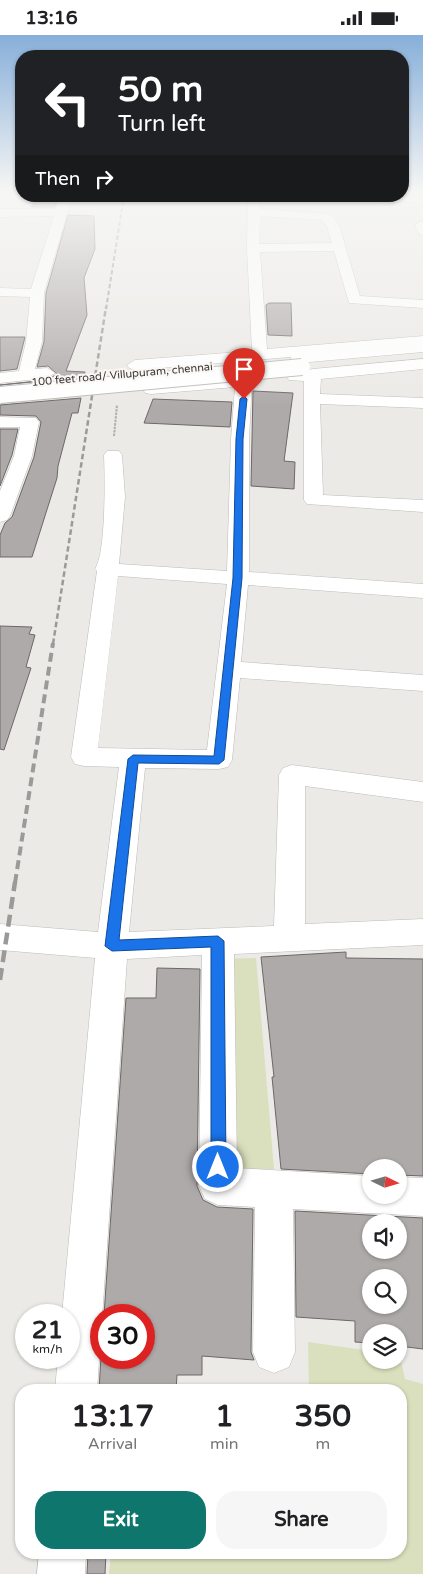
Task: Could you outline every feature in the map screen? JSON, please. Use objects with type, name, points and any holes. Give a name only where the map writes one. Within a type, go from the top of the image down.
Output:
[{"type":"main road","points":[[26,375],[34,341],[37,293],[45,264]]},
{"type":"main road","points":[[254,264],[260,355]]},
{"type":"main road","points":[[343,264],[354,300],[423,304]]},
{"type":"main road","points":[[0,292],[37,293]]},
{"type":"main road","points":[[298,366],[423,341]]},
{"type":"main road","name":"100 feet road/ Villupuram, chennai","points":[[0,395],[298,366],[423,347]]},
{"type":"main road","points":[[135,365],[260,355],[298,366],[422,365]]},
{"type":"main road","points":[[298,366],[311,399],[314,500],[423,506]]},
{"type":"main road","name":"100 feet road/ Villupuram, chennai","points":[[0,385],[298,366]]},
{"type":"main road","points":[[0,378],[47,373]]},
{"type":"main road","points":[[113,455],[115,497],[111,545],[106,569],[84,757],[219,760],[238,578],[240,439],[244,381],[151,389]]},
{"type":"main road","points":[[0,402],[48,398]]},
{"type":"main road","points":[[311,399],[423,403]]},
{"type":"main road","points":[[0,422],[30,422],[16,456],[0,516]]},
{"type":"main road","points":[[106,569],[423,591]]},
{"type":"main road","points":[[229,669],[423,683]]},
{"type":"main road","points":[[76,1384],[112,946],[133,759]]},
{"type":"main road","points":[[289,939],[292,775],[423,792]]},
{"type":"main road","points":[[0,937],[112,946],[423,932]]},
{"type":"main road","points":[[218,941],[218,1186],[362,1194]]},
{"type":"main road","points":[[274,1189],[274,1352]]},
{"type":"main road","points":[[408,1196],[423,1197]]},
{"type":"main road","points":[[62,1574],[63,1559]]},
{"type":"path","points":[[113,455],[117,394],[151,389]]},
{"type":"green space","points":[[256,958],[274,1169],[236,1171],[224,959]]},
{"type":"green space","points":[[308,1342],[362,1350],[362,1369],[403,1369],[405,1379],[423,1384],[423,1574],[109,1574],[110,1559],[407,1559],[407,1384],[309,1384]]},
{"type":"building","points":[[54,264],[89,264],[84,278],[87,315],[66,371],[85,372],[84,377],[0,385],[47,380],[57,374],[48,366],[37,367],[44,342],[46,293]]},
{"type":"building","points":[[269,303],[291,303],[292,336],[268,335],[266,305]]},
{"type":"building","points":[[0,337],[25,337],[17,369],[0,371]]},
{"type":"building","points":[[253,391],[293,393],[284,461],[295,462],[294,489],[251,486]]},
{"type":"building","points":[[81,398],[78,413],[72,413],[58,466],[57,478],[32,557],[0,557],[0,535],[5,523],[12,517],[34,457],[41,422],[36,416],[0,415],[0,405]]},
{"type":"building","points":[[153,399],[232,402],[230,427],[144,423]]},
{"type":"building","points":[[0,429],[18,429],[12,455],[0,486]]},
{"type":"building","points":[[0,626],[32,627],[29,634],[35,635],[26,667],[31,668],[4,750],[0,749]]},
{"type":"building","points":[[346,952],[346,958],[423,959],[423,1176],[408,1175],[408,1159],[362,1159],[362,1174],[281,1169],[272,1077],[274,1077],[261,957]]},
{"type":"building","points":[[157,968],[200,969],[197,1186],[203,1200],[217,1207],[253,1209],[251,1352],[254,1360],[202,1356],[202,1375],[177,1375],[176,1384],[99,1384],[100,1369],[155,1369],[155,1304],[105,1304],[126,998],[156,998]]},
{"type":"building","points":[[295,1211],[362,1215],[362,1259],[407,1259],[407,1217],[423,1218],[423,1349],[407,1347],[407,1324],[362,1324],[362,1342],[355,1342],[355,1321],[296,1317]]},
{"type":"building","points":[[88,1559],[106,1559],[105,1574],[87,1574]]},
{"type":"railway","points":[[106,309],[113,264]]},
{"type":"railway","points":[[53,644],[106,307]]},
{"type":"railway","points":[[15,883],[53,643]]},
{"type":"railway","points":[[0,980],[15,882]]},
{"type":"route","points":[[218,1167],[218,941],[112,946],[133,759],[219,760],[238,578],[240,439],[244,399]]}]
